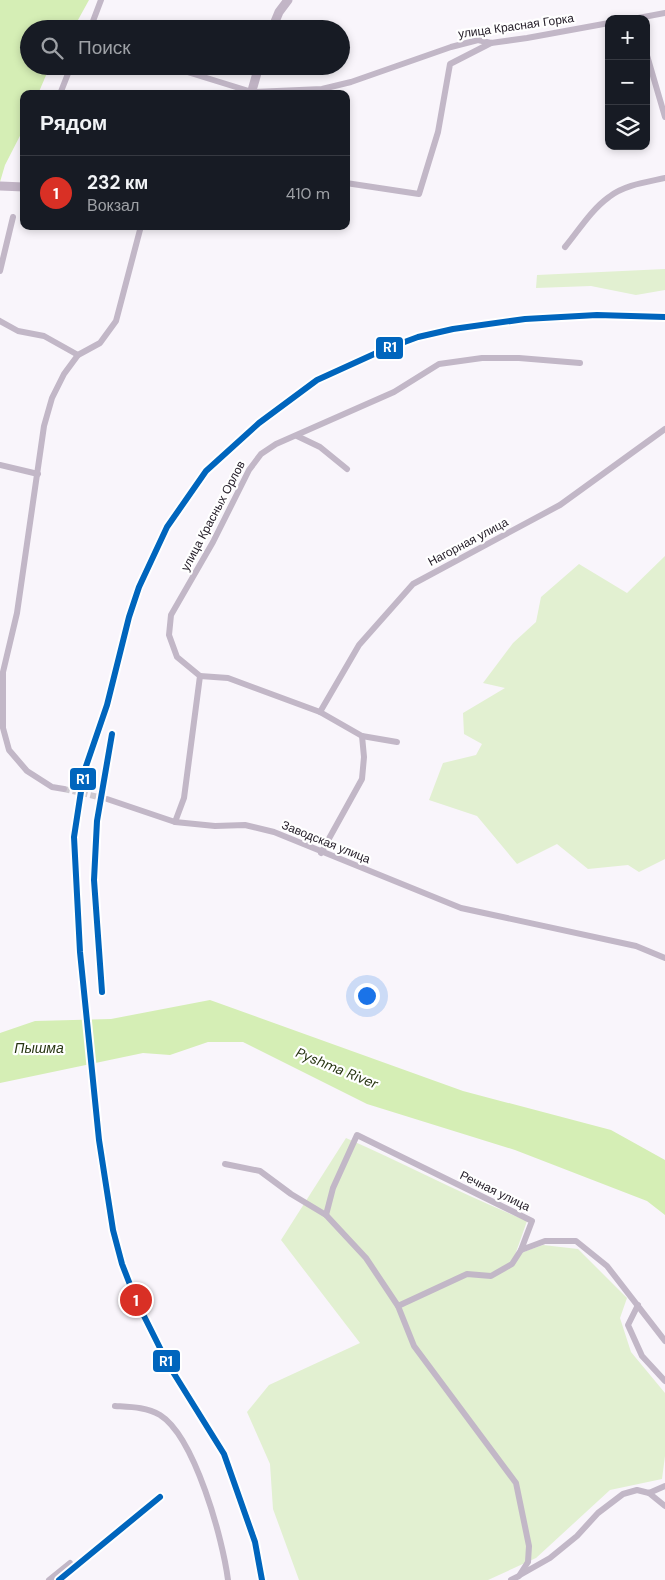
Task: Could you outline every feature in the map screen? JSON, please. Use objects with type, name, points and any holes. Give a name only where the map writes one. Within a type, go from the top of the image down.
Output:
[{"type":"main road","points":[[276,20],[288,0]]},
{"type":"main road","points":[[253,90],[257,75]]},
{"type":"main road","points":[[2,186],[20,187]]},
{"type":"street","points":[[93,20],[101,0]]},
{"type":"street","points":[[650,16],[664,12]]},
{"type":"street","name":"улица Красная Горка","points":[[304,90],[322,89],[351,82],[451,47],[478,40],[491,42],[605,24]]},
{"type":"street","points":[[350,184],[419,194],[438,132],[450,64],[491,42]]},
{"type":"street","points":[[648,60],[665,116]]},
{"type":"street","points":[[62,90],[67,75]]},
{"type":"street","name":"улица Красная Горка","points":[[196,75],[243,90]]},
{"type":"street","points":[[565,247],[594,211],[610,196],[629,187],[665,178]]},
{"type":"street","points":[[0,271],[13,217]]},
{"type":"street","points":[[64,789],[52,786],[27,771],[9,750],[3,728],[2,672],[17,613],[44,426],[52,398],[64,374],[78,355],[100,343],[116,321],[140,230]]},
{"type":"street","points":[[0,321],[18,331],[44,336],[78,355]]},
{"type":"street","name":"улица Красных Орлов","points":[[200,676],[177,657],[169,635],[171,615],[213,542],[249,470],[261,454],[276,444],[394,392],[439,364],[492,358],[580,363]]},
{"type":"street","name":"Нагорная улица","points":[[320,712],[359,645],[413,584],[560,505],[665,429]]},
{"type":"street","points":[[297,436],[320,447],[347,469]]},
{"type":"street","points":[[0,465],[38,474]]},
{"type":"street","points":[[175,822],[184,798],[200,676],[228,678],[320,712],[362,736],[397,742]]},
{"type":"street","points":[[321,853],[362,779],[364,757],[362,736]]},
{"type":"street","name":"Заводская улица","points":[[107,799],[175,822],[215,826],[245,825],[274,832],[321,853],[461,908],[636,946],[665,958]]},
{"type":"street","name":"Речная улица","points":[[326,1215],[333,1188],[357,1134],[532,1221],[521,1250]]},
{"type":"street","points":[[225,1164],[260,1171],[326,1215],[366,1258],[398,1306],[414,1346],[516,1483],[529,1546],[528,1562],[519,1576]]},
{"type":"street","points":[[398,1306],[467,1274],[491,1276],[512,1264],[521,1250],[545,1241],[576,1241],[607,1266],[665,1342]]},
{"type":"street","points":[[638,1305],[628,1324],[642,1356],[665,1381]]},
{"type":"street","points":[[115,1406],[140,1407],[161,1416],[182,1439],[205,1486],[228,1580]]},
{"type":"street","points":[[649,1493],[665,1486]]},
{"type":"street","points":[[511,1580],[550,1558],[577,1536],[598,1513],[623,1494],[637,1490],[649,1493],[665,1506]]},
{"type":"street","points":[[49,1580],[70,1563]]},
{"type":"shaded area","points":[[665,269],[665,290],[636,295],[591,286],[536,288],[537,275]]},
{"type":"shaded area","points":[[665,556],[665,859],[639,872],[628,865],[588,869],[557,844],[517,864],[477,816],[429,800],[443,763],[476,755],[482,744],[464,734],[463,713],[505,688],[483,683],[513,643],[536,622],[541,597],[579,564],[627,593]]},
{"type":"shaded area","points":[[346,1138],[527,1221],[515,1255],[543,1245],[578,1249],[627,1298],[620,1318],[631,1352],[665,1393],[665,1456],[662,1479],[610,1490],[536,1558],[488,1580],[299,1580],[273,1509],[270,1464],[247,1412],[269,1385],[360,1343],[281,1240]]},
{"type":"water","points":[[0,0],[89,0],[78,20],[20,20],[20,75],[46,75],[40,90],[20,90],[20,136],[5,165],[0,182]]},
{"type":"water","name":"Пышма","points":[[210,1000],[463,1091],[611,1130],[665,1160],[665,1215],[647,1201],[515,1150],[367,1104],[243,1042],[208,1042],[170,1055],[143,1053],[0,1083],[0,1033],[35,1021],[111,1019]]},
{"type":"tunnel","points":[[64,789],[107,799]]},
{"type":"railway","points":[[262,1580],[255,1542],[224,1454],[168,1364],[136,1300],[122,1264],[113,1230],[99,1140],[80,952],[74,837],[84,772],[107,705],[129,617],[139,587],[167,527],[206,471],[259,423],[317,380],[383,350],[418,337],[453,329],[525,319],[597,315],[665,317]]},
{"type":"railway","points":[[59,1580],[160,1497]]},
{"type":"transit line","name":"R1","points":[[262,1580],[255,1542],[224,1454],[168,1364],[136,1300],[122,1264],[113,1230],[99,1140],[80,952],[74,837],[84,772],[107,705],[129,617],[139,587],[167,527],[206,471],[259,423],[317,380],[383,350],[418,337],[453,329],[525,319],[597,315],[665,317]]},
{"type":"transit line","name":"R1","points":[[102,992],[94,880],[97,821],[112,734]]},
{"type":"transit line","name":"R1","points":[[59,1580],[160,1497]]},
{"type":"place","name":"232 км","points":[[136,1300]]},
{"type":"water label","name":"Pyshma River","points":[[337,1068]]}]
